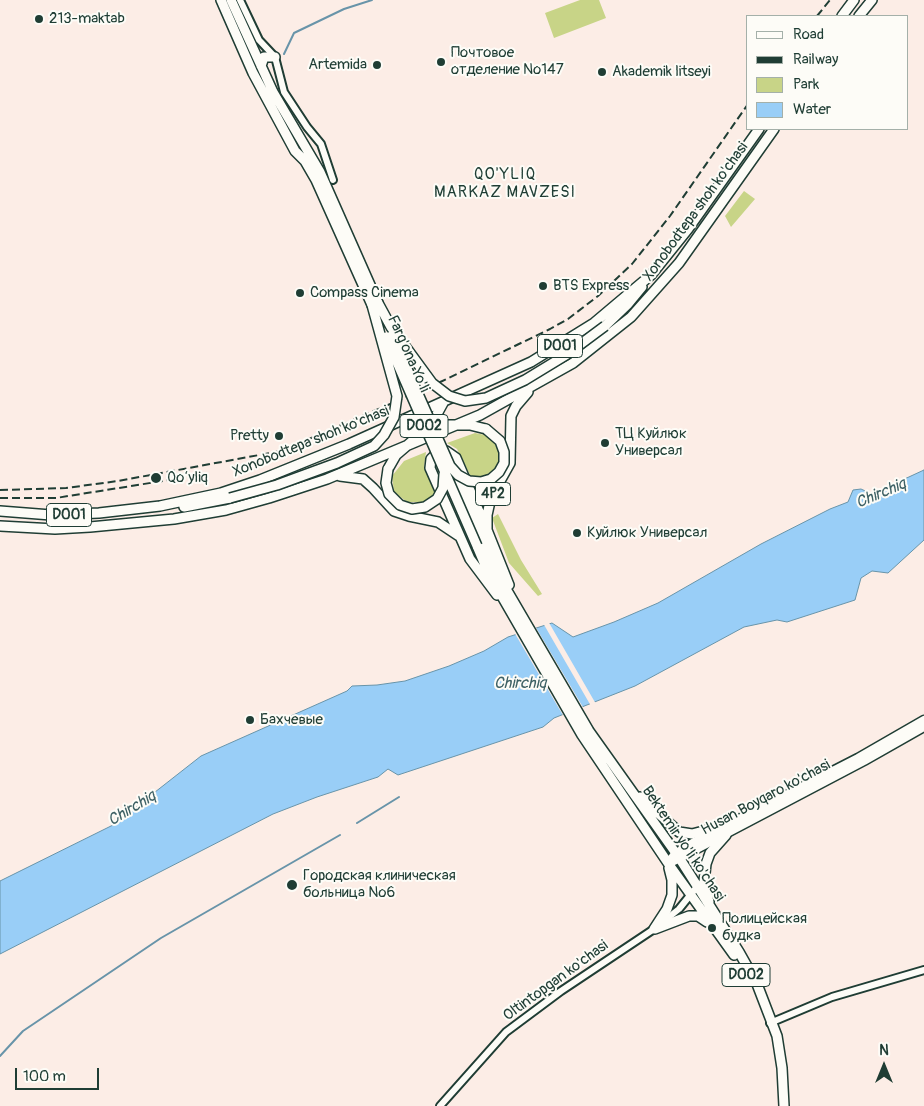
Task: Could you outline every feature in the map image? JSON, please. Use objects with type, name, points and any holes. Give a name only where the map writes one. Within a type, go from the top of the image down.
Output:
[{"type":"main road","name":"Farg'ona Yo'li","points":[[221,0],[256,80],[295,151],[305,161],[316,180],[375,304]]},
{"type":"main road","name":"Farg'ona Yo'li","points":[[231,0],[273,92],[320,172],[480,545],[516,613]]},
{"type":"main road","points":[[843,15],[854,0]]},
{"type":"main road","points":[[860,15],[872,0]]},
{"type":"main road","points":[[261,66],[264,57],[275,58]]},
{"type":"main road","name":"Xonobodtepa shoh ko'chasi","points":[[0,512],[70,515],[139,510],[192,501],[241,486],[349,444],[516,369],[562,345],[594,323],[651,275],[688,229],[758,130]]},
{"type":"main road","name":"Xonobodtepa shoh ko'chasi","points":[[0,526],[56,529],[174,519],[270,498],[327,479],[480,415],[537,385],[573,363],[604,340],[655,292],[689,250],[773,130]]},
{"type":"main road","points":[[375,304],[434,385],[449,396],[465,400],[486,398],[525,380],[566,355],[605,326],[628,304],[651,275]]},
{"type":"main road","points":[[139,510],[195,506],[230,498],[277,485],[369,449],[384,435],[394,417],[396,396],[375,304]]},
{"type":"main road","name":"4P2","points":[[516,613],[488,530],[486,515],[490,501],[510,463],[511,416],[519,402],[537,385]]},
{"type":"main road","points":[[401,420],[410,421],[416,428],[417,437],[396,455],[388,468],[386,483],[391,497],[400,505],[415,509],[428,506],[440,496],[446,468],[472,482],[484,482],[496,475],[504,463],[503,448],[498,438],[486,429],[470,425],[444,425],[438,419],[437,410],[443,403]]},
{"type":"main road","points":[[488,530],[456,458],[449,452],[437,453],[431,459],[430,468],[464,544],[480,575],[516,613]]},
{"type":"main road","points":[[327,479],[343,475],[363,479],[374,488],[394,511],[442,524],[454,532],[464,544]]},
{"type":"main road","name":"Bektemir yo'li ko'chasi","points":[[516,613],[585,733],[668,863],[712,912],[746,964],[780,1048],[784,1106]]},
{"type":"main road","name":"Husan Boyqaro ko'chasi","points":[[668,863],[730,824],[858,758],[924,720]]},
{"type":"main road","name":"Husan Boyqaro ko'chasi","points":[[677,857],[726,835],[924,727]]},
{"type":"main road","name":"Bektemir yo'li ko'chasi","points":[[585,733],[624,782],[677,857],[713,927],[742,968],[770,1023],[777,1071],[779,1106]]},
{"type":"main road","points":[[624,782],[679,832],[692,834],[730,824]]},
{"type":"main road","points":[[712,912],[706,890],[705,868],[710,853],[726,835]]},
{"type":"main road","points":[[654,929],[667,909],[672,895],[672,880],[668,863]]},
{"type":"main road","points":[[654,929],[692,915],[699,917],[713,927]]},
{"type":"street","points":[[240,0],[259,40],[275,58],[284,92],[310,132],[322,144],[333,180]]},
{"type":"street","name":"Oltintopgan ko'chasi","points":[[440,1106],[494,1045],[520,1020],[603,961],[654,929],[679,909],[693,891]]},
{"type":"street","points":[[770,1023],[832,997],[924,970]]},
{"type":"green space","points":[[580,0],[599,0],[606,18],[554,38],[545,13]]},
{"type":"green space","points":[[744,191],[755,199],[731,227],[725,216]]},
{"type":"green space","points":[[475,433],[485,435],[493,440],[499,452],[499,462],[495,470],[480,478],[471,477],[457,449],[447,443]]},
{"type":"green space","points":[[426,452],[424,467],[435,494],[425,502],[407,502],[394,492],[392,476],[404,461]]},
{"type":"green space","points":[[498,514],[521,560],[542,594],[538,596],[509,563],[492,518]]},
{"type":"water","name":"Chirchiq","points":[[924,470],[924,540],[888,573],[872,571],[861,578],[855,600],[787,622],[777,620],[744,627],[635,686],[554,718],[543,727],[398,775],[388,769],[378,777],[273,814],[0,954],[0,881],[113,825],[201,756],[347,691],[352,686],[405,681],[449,666],[484,651],[508,637],[552,623],[573,637],[614,622],[658,603],[761,544],[830,509],[848,502],[853,490],[861,489],[872,494]]},
{"type":"pier","points":[[548,621],[596,704],[591,706],[543,623]]},
{"type":"pier","points":[[535,626],[584,709],[564,717],[514,632]]},
{"type":"waterway","points":[[284,54],[294,33],[344,9],[372,0]]},
{"type":"waterway","points":[[357,823],[399,797]]},
{"type":"waterway","points":[[0,1056],[23,1031],[161,938],[340,835]]},
{"type":"railway","points":[[818,15],[830,0]]},
{"type":"railway","points":[[0,490],[66,488],[118,481],[281,451],[434,385],[550,329],[568,319],[598,296],[632,264],[670,216],[746,107]]},
{"type":"railway","points":[[0,498],[56,498],[175,479]]},
{"type":"place","name":"213-maktab","points":[[39,19]]},
{"type":"place","name":"Почтовое отделение №147","points":[[441,62]]},
{"type":"place","name":"Artemida","points":[[377,65]]},
{"type":"place","name":"Akademik litseyi","points":[[602,72]]},
{"type":"place","name":"BTS Express","points":[[543,286]]},
{"type":"place","name":"Compass Cinema","points":[[300,293]]},
{"type":"place","name":"Pretty","points":[[279,436]]},
{"type":"place","name":"ТЦ Куйлюк Универсал","points":[[605,443]]},
{"type":"place","name":"Qo‘yliq","points":[[156,478]]},
{"type":"place","name":"Куйлюк Универсал","points":[[577,533]]},
{"type":"place","name":"Бахчевые","points":[[250,720]]},
{"type":"place","name":"Городская клиническая больница №6","points":[[292,885]]},
{"type":"place","name":"Полицейская будка","points":[[712,928]]},
{"type":"district","name":"QO'YLIQ MARKAZ MAVZESI","points":[[505,184]]}]
